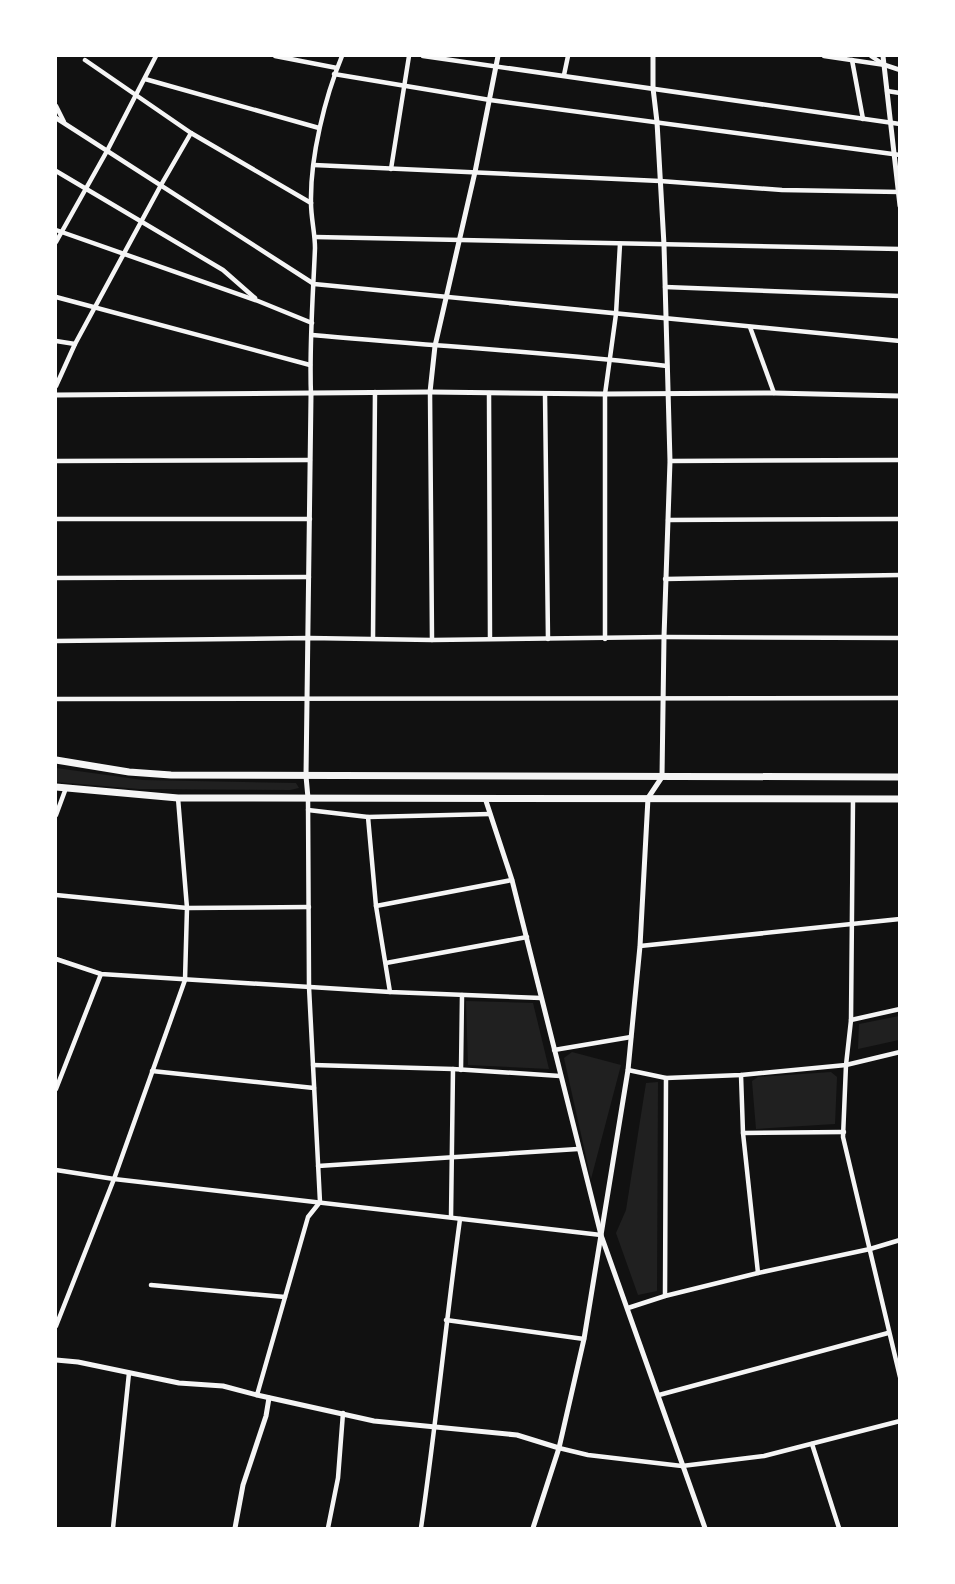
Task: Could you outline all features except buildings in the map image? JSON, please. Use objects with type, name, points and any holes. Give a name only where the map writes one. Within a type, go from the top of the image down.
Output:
[{"type":"main road","points":[[56,760],[129,772],[171,775],[900,777]]},
{"type":"main road","points":[[56,787],[178,798],[900,799]]},
{"type":"street","points":[[56,242],[58,231],[86,189],[156,56]]},
{"type":"street","points":[[275,56],[337,68]]},
{"type":"street","points":[[257,1395],[308,1216],[320,1202],[309,987],[306,776],[310,364],[315,237],[310,203],[319,128],[334,74],[342,56]]},
{"type":"street","points":[[391,169],[409,56]]},
{"type":"street","points":[[423,56],[900,124]]},
{"type":"street","points":[[432,640],[430,392],[435,346],[475,172],[498,56]]},
{"type":"street","points":[[564,75],[568,56]]},
{"type":"street","points":[[533,1528],[560,1448],[584,1340],[628,1070],[640,946],[648,798],[662,777],[665,579],[670,461],[664,245],[657,122],[652,88],[653,56]]},
{"type":"street","points":[[824,56],[885,65],[900,70]]},
{"type":"street","points":[[871,56],[885,65]]},
{"type":"street","points":[[884,56],[897,155],[900,206]]},
{"type":"street","points":[[85,60],[191,132],[310,203]]},
{"type":"street","points":[[852,60],[863,119]]},
{"type":"street","points":[[334,74],[490,100],[897,155]]},
{"type":"street","points":[[145,79],[319,128]]},
{"type":"street","points":[[887,91],[900,93]]},
{"type":"street","points":[[56,106],[65,125]]},
{"type":"street","points":[[56,118],[314,284],[900,341]]},
{"type":"street","points":[[56,386],[75,344],[191,132]]},
{"type":"street","points":[[314,165],[782,190],[899,192]]},
{"type":"street","points":[[56,171],[140,223],[223,270],[258,301]]},
{"type":"street","points":[[58,231],[258,301],[312,323]]},
{"type":"street","points":[[315,237],[900,249]]},
{"type":"street","points":[[605,639],[605,394],[616,314],[620,244]]},
{"type":"street","points":[[665,287],[900,296]]},
{"type":"street","points":[[56,297],[310,364]]},
{"type":"street","points":[[750,327],[774,393]]},
{"type":"street","points":[[312,335],[610,359],[668,366]]},
{"type":"street","points":[[56,341],[75,344]]},
{"type":"street","points":[[373,638],[375,392]]},
{"type":"street","points":[[56,395],[311,395],[430,392],[774,393],[900,396]]},
{"type":"street","points":[[489,393],[490,638]]},
{"type":"street","points":[[545,394],[548,639]]},
{"type":"street","points":[[56,461],[310,460]]},
{"type":"street","points":[[670,461],[900,460]]},
{"type":"street","points":[[56,519],[310,519]]},
{"type":"street","points":[[668,520],[900,519]]},
{"type":"street","points":[[665,579],[900,575]]},
{"type":"street","points":[[56,578],[309,577]]},
{"type":"street","points":[[56,640],[900,638]]},
{"type":"street","points":[[56,699],[900,698]]},
{"type":"street","points":[[56,815],[66,788]]},
{"type":"street","points":[[56,1326],[114,1179],[185,980],[187,908],[178,798]]},
{"type":"street","points":[[485,798],[512,880],[601,1235],[705,1528]]},
{"type":"street","points":[[853,799],[851,1020],[846,1065],[844,1132],[888,1333],[900,1377]]},
{"type":"street","points":[[308,810],[368,817],[490,814]]},
{"type":"street","points":[[368,817],[376,906],[390,992]]},
{"type":"street","points":[[376,906],[512,880]]},
{"type":"street","points":[[56,895],[187,908],[309,907]]},
{"type":"street","points":[[640,946],[900,919]]},
{"type":"street","points":[[386,963],[527,937]]},
{"type":"street","points":[[56,959],[101,974],[390,992],[541,998]]},
{"type":"street","points":[[56,1089],[101,974]]},
{"type":"street","points":[[460,1070],[462,995]]},
{"type":"street","points":[[851,1020],[900,1009]]},
{"type":"street","points":[[554,1050],[631,1037]]},
{"type":"street","points":[[628,1070],[666,1078],[741,1075],[846,1065],[900,1052]]},
{"type":"street","points":[[313,1065],[453,1069],[560,1076]]},
{"type":"street","points":[[451,1217],[453,1069]]},
{"type":"street","points":[[152,1071],[314,1088]]},
{"type":"street","points":[[741,1075],[743,1133],[758,1273]]},
{"type":"street","points":[[665,1296],[666,1078]]},
{"type":"street","points":[[743,1133],[844,1132]]},
{"type":"street","points":[[318,1166],[578,1149]]},
{"type":"street","points":[[56,1170],[114,1179],[601,1235]]},
{"type":"street","points":[[421,1528],[436,1427],[446,1320],[460,1219]]},
{"type":"street","points":[[628,1308],[665,1296],[870,1249],[900,1240]]},
{"type":"street","points":[[151,1286],[285,1297]]},
{"type":"street","points":[[446,1320],[584,1340]]},
{"type":"street","points":[[659,1395],[888,1333]]},
{"type":"street","points":[[56,1360],[78,1362],[179,1383],[224,1386],[374,1421],[517,1435],[588,1455],[682,1466],[764,1456],[900,1421]]},
{"type":"street","points":[[113,1528],[129,1373]]},
{"type":"street","points":[[236,1528],[243,1485],[266,1416],[269,1398]]},
{"type":"street","points":[[328,1528],[338,1478],[343,1413]]},
{"type":"street","points":[[812,1444],[839,1528]]},
{"type":"shaded area","points":[[56,768],[143,780],[296,783],[299,788],[290,790],[139,789],[56,782]]},
{"type":"shaded area","points":[[466,1001],[533,1003],[549,1069],[468,1065]]},
{"type":"shaded area","points":[[899,1016],[899,1040],[858,1049],[859,1024]]},
{"type":"shaded area","points":[[572,1052],[621,1065],[591,1179],[564,1058]]},
{"type":"shaded area","points":[[831,1072],[837,1077],[835,1124],[756,1129],[752,1081],[758,1077]]},
{"type":"shaded area","points":[[658,1082],[657,1291],[638,1295],[616,1233],[626,1210],[646,1083]]}]
